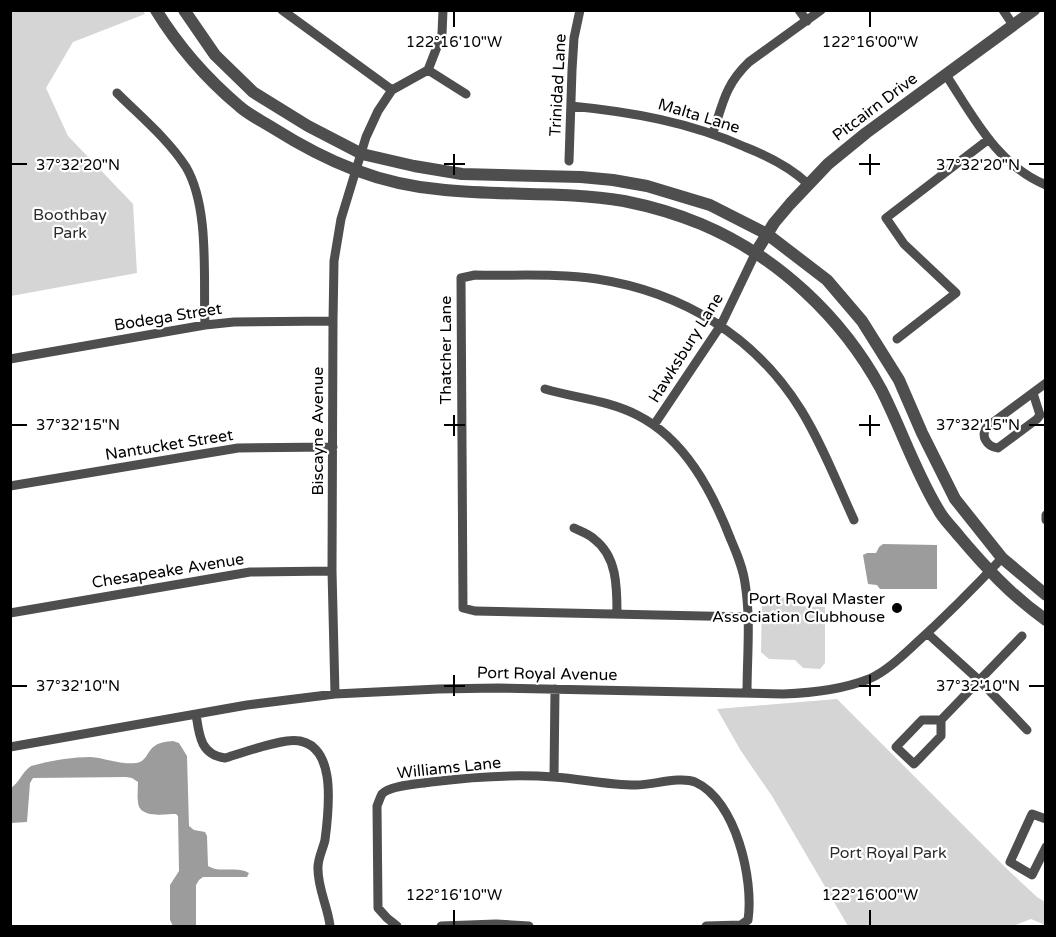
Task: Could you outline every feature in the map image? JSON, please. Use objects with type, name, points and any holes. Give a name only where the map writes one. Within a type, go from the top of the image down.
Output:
[{"type":"street","points":[[156,10],[199,68],[240,108],[298,144],[356,172],[410,186],[443,190],[571,196],[642,205],[701,224],[756,252],[809,295],[846,334],[881,389],[938,510],[1006,590],[1046,621]]},
{"type":"street","points":[[184,10],[215,55],[253,92],[308,126],[362,154],[462,174],[581,177],[647,186],[710,205],[767,234],[827,280],[862,321],[899,380],[922,433],[956,499],[1002,558],[1046,595]]},
{"type":"street","points":[[282,10],[392,90],[428,70],[442,34],[443,10]]},
{"type":"street","name":"Trinidad Lane","points":[[569,161],[574,38],[579,10]]},
{"type":"street","points":[[799,10],[807,21]]},
{"type":"street","points":[[713,133],[730,83],[739,72],[749,62],[821,10]]},
{"type":"street","points":[[1003,10],[1013,25]]},
{"type":"street","name":"Pitcairn Drive","points":[[756,252],[785,210],[828,164],[858,139],[1034,10]]},
{"type":"street","points":[[428,70],[466,94]]},
{"type":"street","points":[[946,75],[989,139],[1016,169],[1046,185]]},
{"type":"street","name":"Biscayne Avenue","points":[[335,694],[332,572],[334,261],[339,230],[366,137],[378,111],[392,90]]},
{"type":"street","points":[[117,93],[163,138],[185,166],[193,182],[202,222],[204,325]]},
{"type":"street","name":"Malta Lane","points":[[571,106],[651,116],[713,133],[781,163],[808,184]]},
{"type":"street","points":[[897,339],[956,293],[904,244],[886,218],[989,139]]},
{"type":"street","name":"Hawksbury Lane","points":[[654,425],[721,325],[756,252]]},
{"type":"street","name":"Thatcher Lane","points":[[749,617],[475,611],[463,608],[461,278],[475,275],[596,279],[640,288],[670,298],[721,325],[758,356],[784,384],[811,428],[854,520]]},
{"type":"street","name":"Bodega Street","points":[[10,359],[204,325],[234,322],[333,321]]},
{"type":"street","points":[[1033,393],[1040,410],[1037,419],[998,448],[989,445],[983,433],[985,429],[1033,393],[1046,384]]},
{"type":"street","points":[[544,389],[618,407],[654,425],[686,456],[704,481],[726,526],[745,581],[749,617],[747,693]]},
{"type":"street","name":"Nantucket Street","points":[[10,486],[238,448],[333,447]]},
{"type":"street","points":[[1046,515],[1046,520]]},
{"type":"street","points":[[574,528],[595,539],[613,565],[617,583],[617,613]]},
{"type":"street","name":"Port Royal Avenue","points":[[10,747],[246,705],[335,694],[438,688],[810,693],[849,686],[871,678],[890,665],[927,633],[1002,558]]},
{"type":"street","name":"Chesapeake Avenue","points":[[10,613],[250,572],[332,572]]},
{"type":"street","points":[[927,633],[980,681],[1027,730]]},
{"type":"street","points":[[941,720],[922,720],[896,747],[914,764],[941,736],[941,720],[1022,636]]},
{"type":"street","points":[[554,777],[555,689]]},
{"type":"street","points":[[196,714],[204,748],[216,756],[225,758],[288,741],[308,743],[319,753],[327,768],[327,815],[324,843],[318,867],[330,927]]},
{"type":"street","name":"Williams Lane","points":[[397,927],[378,908],[377,806],[384,791],[433,782],[496,777],[554,777],[638,785],[686,780],[704,788],[724,812],[742,849],[747,873],[751,923],[706,927]]},
{"type":"street","points":[[1046,819],[1032,814],[1010,862],[1032,875],[1046,847]]},
{"type":"street","points":[[441,927],[496,924],[529,927]]},
{"type":"green space","name":"Boothbay Park","points":[[11,11],[143,11],[145,14],[73,42],[46,88],[68,136],[133,204],[137,273],[11,296]]},
{"type":"green space","points":[[771,597],[791,598],[796,606],[825,607],[825,663],[820,669],[803,668],[795,660],[769,659],[761,652],[762,604]]},
{"type":"green space","name":"Port Royal Park","points":[[837,699],[1009,871],[1045,902],[1045,925],[1031,919],[1013,926],[848,926],[772,796],[741,751],[717,709]]},
{"type":"shaded area","points":[[883,544],[937,545],[937,589],[880,589],[877,585],[868,584],[863,555],[876,553]]},
{"type":"shaded area","points":[[173,741],[179,743],[187,756],[189,826],[194,830],[205,832],[207,836],[208,866],[249,873],[247,877],[203,877],[199,880],[196,885],[196,926],[173,926],[170,920],[170,885],[179,871],[178,816],[143,811],[138,802],[138,782],[132,778],[33,778],[30,783],[27,822],[11,823],[11,788],[31,766],[83,757],[136,763],[141,762],[157,745]]},
{"type":"place","name":"Port Royal Master Association Clubhouse","points":[[897,608]]}]
